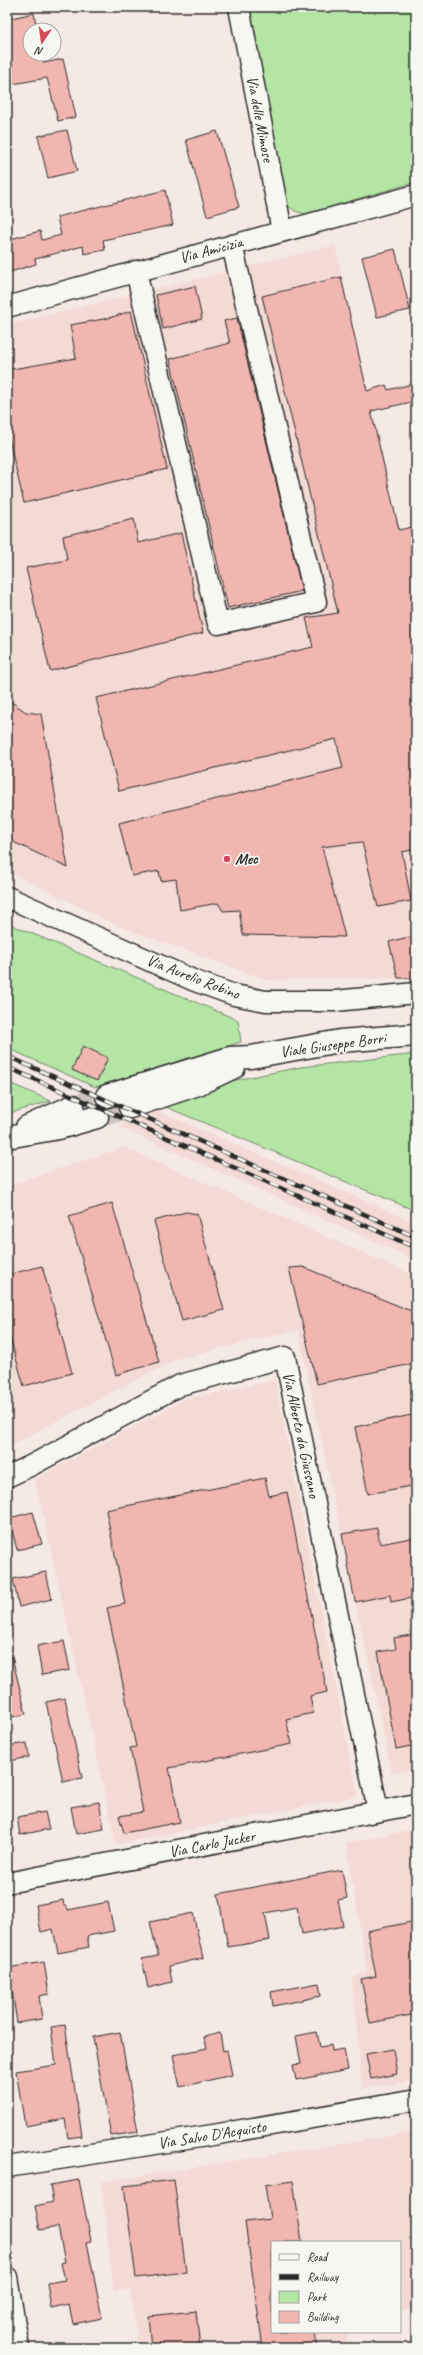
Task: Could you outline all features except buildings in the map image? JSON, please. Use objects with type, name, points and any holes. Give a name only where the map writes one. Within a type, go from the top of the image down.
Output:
[{"type":"main road","name":"Viale Giuseppe Borri","points":[[107,1096],[227,1058],[251,1057],[340,1041],[416,1035]]},
{"type":"main road","name":"Viale Giuseppe Borri","points":[[130,1106],[207,1080],[251,1057]]},
{"type":"main road","points":[[11,1135],[73,1106]]},
{"type":"main road","points":[[11,1135],[59,1128],[97,1117]]},
{"type":"street","name":"Via delle Mimose","points":[[239,7],[282,231]]},
{"type":"street","name":"Via Amicizia","points":[[7,307],[282,231],[415,198]]},
{"type":"street","points":[[136,271],[218,624],[316,602],[232,245]]},
{"type":"street","name":"Via Aurelio Robino","points":[[7,897],[194,981],[234,995],[266,1001],[335,1001],[416,993]]},
{"type":"street","name":"Via Alberto da Giussano","points":[[7,1477],[32,1466],[180,1385],[285,1357],[378,1811]]},
{"type":"street","name":"Via Carlo Jucker","points":[[7,1883],[416,1804]]},
{"type":"street","name":"Via Salvo D'Acquisto","points":[[7,2167],[213,2135],[416,2100]]},
{"type":"street","points":[[7,2277],[19,2348]]},
{"type":"shaded area","points":[[335,245],[411,583],[416,582],[416,978],[266,980],[121,927],[7,871],[7,325]]},
{"type":"shaded area","points":[[147,1106],[416,1223],[416,1260],[119,1127]]},
{"type":"shaded area","points":[[124,1147],[416,1276],[416,1769],[392,1774],[298,1330],[177,1359],[7,1447],[7,1186]]},
{"type":"shaded area","points":[[275,1380],[358,1796],[116,1844],[35,1479],[186,1399]]},
{"type":"shaded area","points":[[416,1829],[416,2080],[362,2089],[352,1978],[367,1972],[346,1843]]},
{"type":"shaded area","points":[[416,2132],[416,2308],[401,2311],[401,2241],[271,2241],[271,2333],[346,2333],[348,2348],[138,2348],[130,2290],[114,2291],[101,2182]]},
{"type":"green space","points":[[249,7],[416,7],[416,182],[305,214],[295,211],[287,205]]},
{"type":"green space","points":[[7,923],[238,1020],[241,1042],[95,1087],[7,1048]]},
{"type":"green space","points":[[416,1054],[416,1211],[161,1105],[216,1084],[301,1067]]},
{"type":"green space","points":[[7,1082],[51,1101],[7,1114]]},
{"type":"tunnel","points":[[73,1106],[107,1096]]},
{"type":"tunnel","points":[[97,1117],[130,1107]]},
{"type":"railway","points":[[7,1056],[416,1237]]},
{"type":"railway","points":[[7,1067],[416,1248]]},
{"type":"place","name":"Mec","points":[[227,859]]}]
